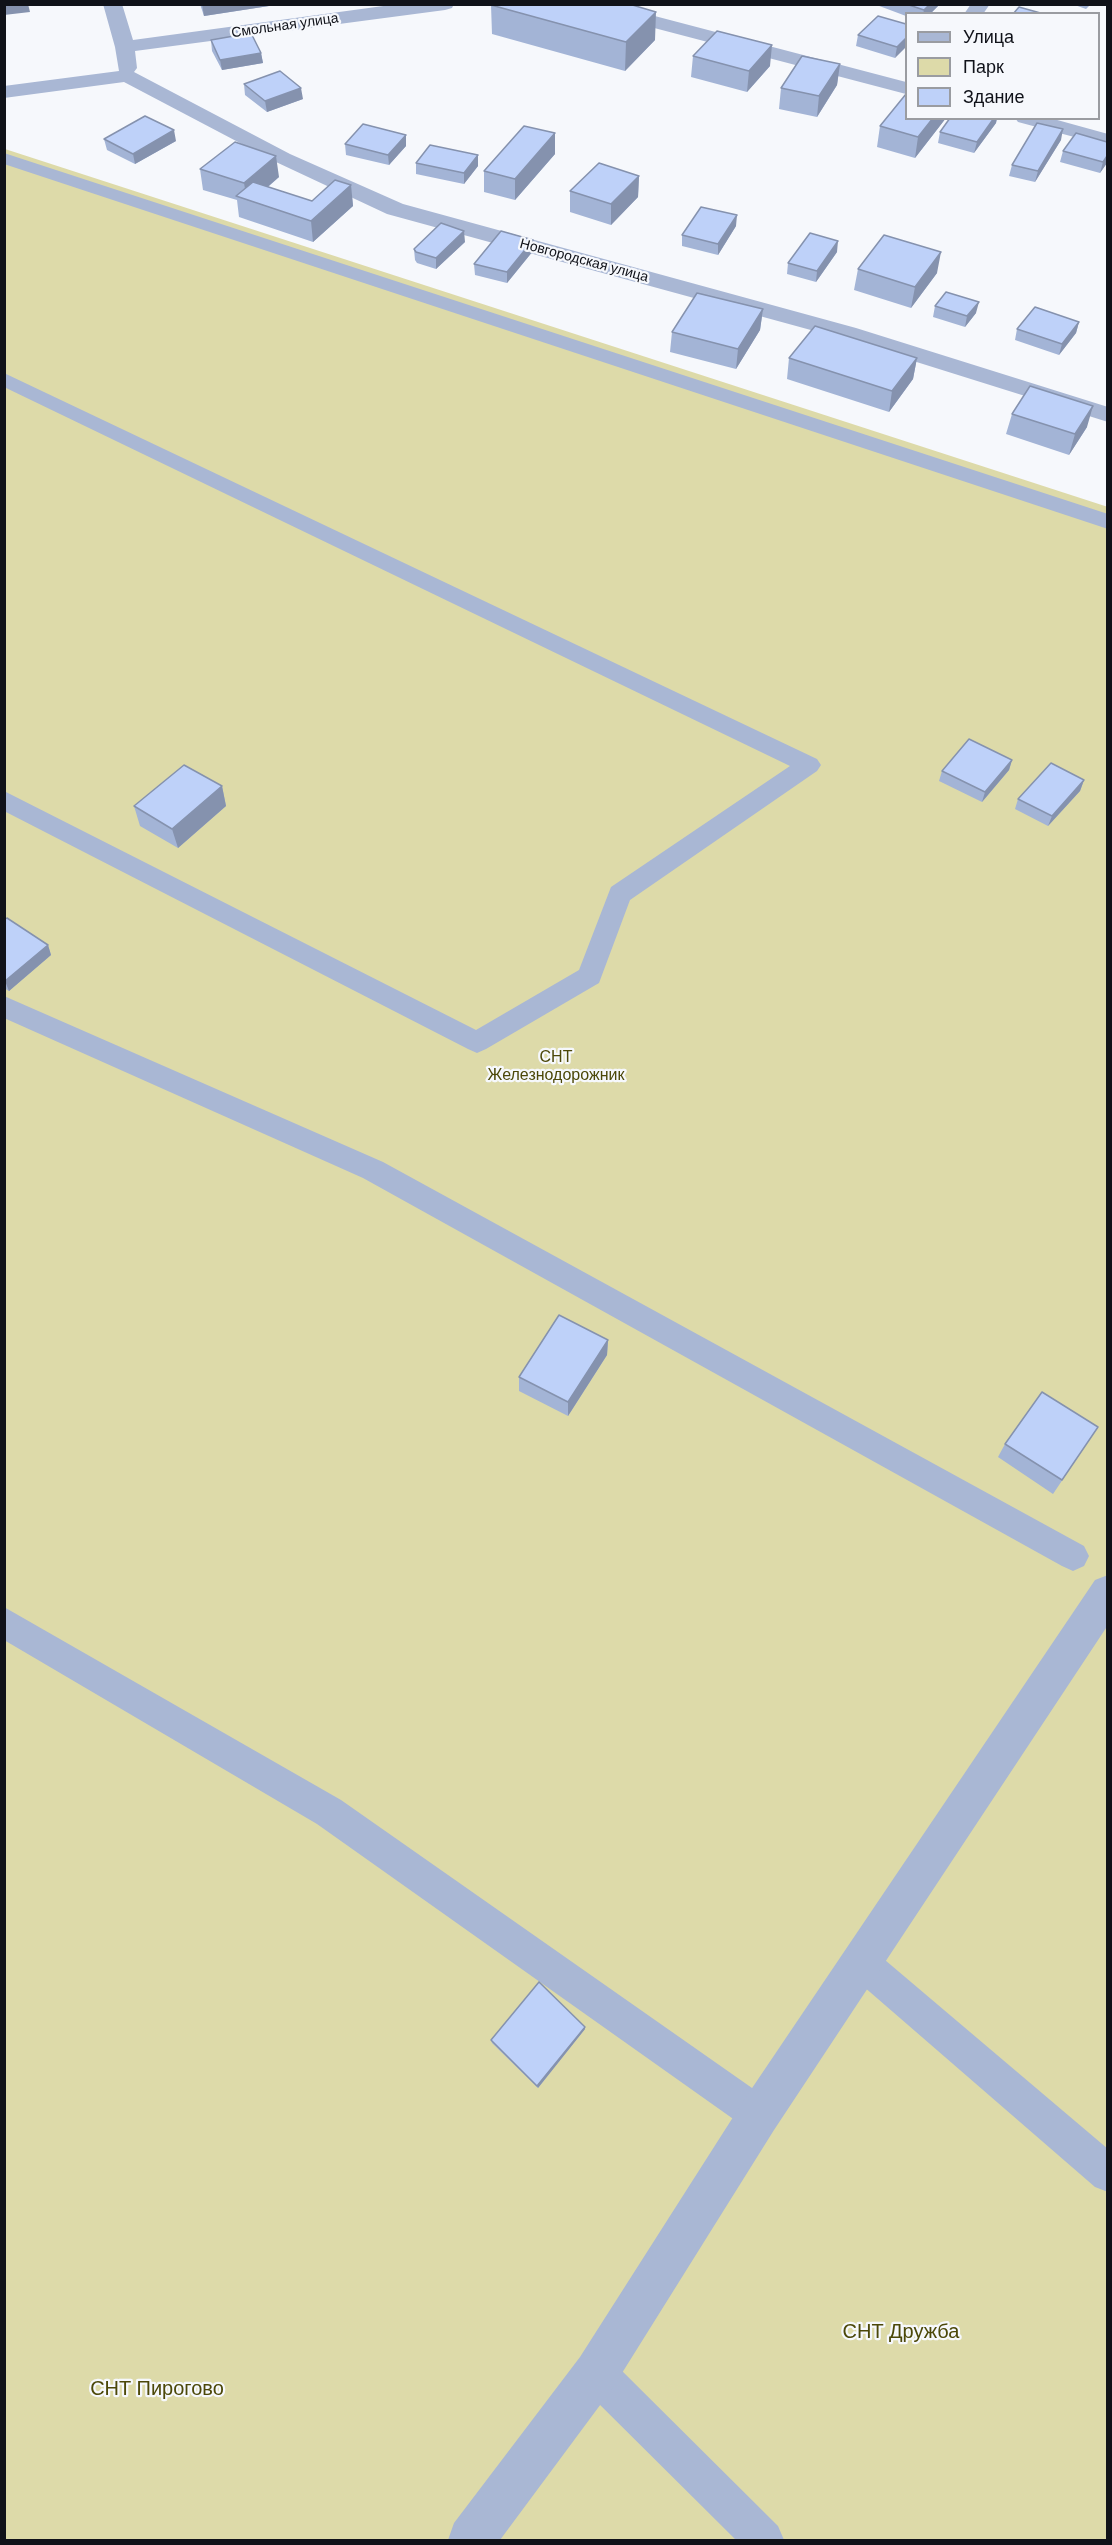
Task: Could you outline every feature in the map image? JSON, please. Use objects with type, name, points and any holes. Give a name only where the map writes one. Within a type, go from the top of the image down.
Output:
[{"type":"street","points":[[4,92],[127,76],[125,47],[112,4]]},
{"type":"street","name":"Смольная улица","points":[[125,47],[445,4]]},
{"type":"street","points":[[585,4],[905,88]]},
{"type":"street","name":"Новгородская улица","points":[[127,76],[283,158],[395,209],[848,333],[1107,415]]},
{"type":"street","points":[[1032,120],[1107,140]]},
{"type":"street","points":[[471,2541],[596,2373],[759,2115],[860,1961],[1103,1610]]},
{"type":"lane","points":[[4,159],[1107,522]]},
{"type":"lane","points":[[4,378],[809,765],[620,894],[590,975],[477,1042],[4,800]]},
{"type":"lane","points":[[4,1006],[374,1170],[1073,1556]]},
{"type":"lane","points":[[4,1622],[329,1812],[759,2115]]},
{"type":"lane","points":[[860,1961],[1107,2174]]},
{"type":"lane","points":[[596,2373],[764,2541]]},
{"type":"green space","name":"СНТ Железнодорожник","points":[[5,149],[1108,507],[1107,2540],[5,2540]]},
{"type":"building","points":[[492,4],[629,4],[656,12],[626,42]]},
{"type":"building","points":[[906,4],[930,4],[924,10]]},
{"type":"building","points":[[1019,7],[1037,12],[1015,12]]},
{"type":"building","points":[[878,16],[905,24],[905,39],[897,47],[858,35]]},
{"type":"building","points":[[717,31],[772,45],[749,71],[693,56]]},
{"type":"building","points":[[251,33],[261,53],[220,60],[211,40]]},
{"type":"building","points":[[802,56],[840,64],[819,96],[781,88]]},
{"type":"building","points":[[280,71],[301,88],[265,101],[244,84]]},
{"type":"building","points":[[905,95],[905,120],[931,120],[918,137],[880,126]]},
{"type":"building","points":[[145,116],[174,130],[133,154],[104,139]]},
{"type":"building","points":[[949,120],[993,120],[977,142],[940,132]]},
{"type":"building","points":[[1037,123],[1063,129],[1038,171],[1012,165]]},
{"type":"building","points":[[363,124],[406,135],[388,155],[345,144]]},
{"type":"building","points":[[524,126],[555,133],[515,179],[484,171]]},
{"type":"building","points":[[1076,133],[1107,142],[1107,156],[1103,162],[1063,151]]},
{"type":"building","points":[[235,142],[276,156],[244,183],[200,169]]},
{"type":"building","points":[[430,145],[478,155],[464,173],[416,163]]},
{"type":"building","points":[[599,163],[639,176],[611,204],[570,191]]},
{"type":"building","points":[[335,180],[351,185],[311,221],[236,196],[253,182],[312,201]]},
{"type":"building","points":[[701,207],[737,215],[718,244],[682,235]]},
{"type":"building","points":[[441,223],[464,231],[436,258],[416,252],[414,249]]},
{"type":"building","points":[[501,231],[533,240],[507,272],[474,264]]},
{"type":"building","points":[[810,233],[838,241],[817,271],[788,263]]},
{"type":"building","points":[[884,235],[941,252],[915,287],[858,269]]},
{"type":"building","points":[[946,292],[979,302],[967,316],[935,306]]},
{"type":"building","points":[[697,293],[763,309],[738,349],[672,332]]},
{"type":"building","points":[[1035,307],[1079,322],[1062,344],[1017,329]]},
{"type":"building","points":[[815,326],[917,358],[892,391],[789,358]]},
{"type":"building","points":[[1030,386],[1093,406],[1075,434],[1012,414]]},
{"type":"building","points":[[969,739],[1012,760],[985,792],[942,771]]},
{"type":"building","points":[[1051,763],[1084,780],[1052,816],[1018,799]]},
{"type":"building","points":[[184,765],[222,786],[172,829],[134,806]]},
{"type":"building","points":[[7,918],[48,945],[4,981],[4,920]]},
{"type":"building","points":[[559,1315],[608,1340],[568,1402],[519,1377]]},
{"type":"building","points":[[1042,1392],[1098,1427],[1062,1480],[1005,1444]]},
{"type":"building","points":[[539,1982],[585,2027],[537,2086],[491,2040]]},
{"type":"park label","name":"СНТ Дружба","points":[[901,2333]]},
{"type":"park label","name":"СНТ Пирогово","points":[[157,2390]]}]
